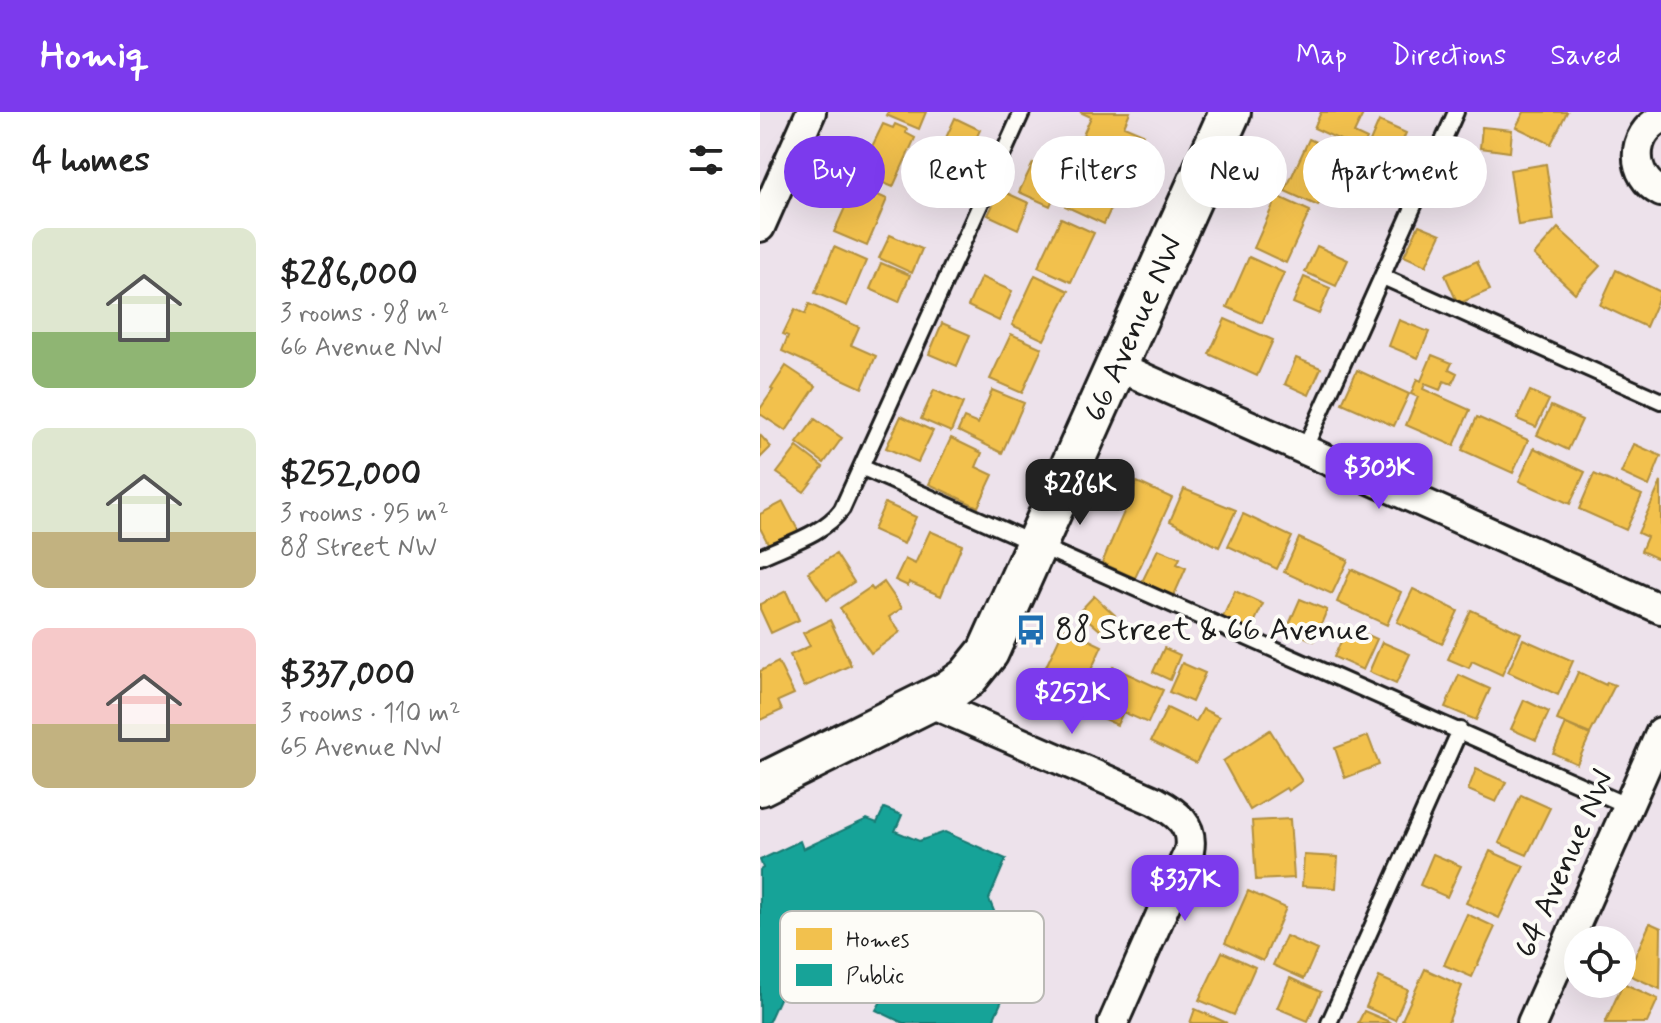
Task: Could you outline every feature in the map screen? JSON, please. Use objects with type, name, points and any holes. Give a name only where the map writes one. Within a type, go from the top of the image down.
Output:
[{"type":"street","points":[[760,227],[811,112]]},
{"type":"street","name":"66 Avenue NW","points":[[760,785],[958,686],[988,652],[1230,112]]},
{"type":"street","points":[[1661,119],[1644,131],[1637,156],[1646,181],[1661,192]]},
{"type":"street","points":[[1117,366],[1661,609]]},
{"type":"street","points":[[928,702],[1155,801],[1184,821],[1191,840],[1189,851],[1113,1023]]},
{"type":"street","name":"64 Avenue NW","points":[[1532,1023],[1661,732]]},
{"type":"lane","points":[[760,557],[834,519],[842,509],[1022,112]]},
{"type":"lane","points":[[1304,450],[1456,112]]},
{"type":"lane","points":[[1383,277],[1661,401]]},
{"type":"lane","points":[[861,467],[1628,806]]},
{"type":"lane","points":[[1329,1023],[1460,730]]},
{"type":"building: Homes","points":[[888,112],[926,112],[919,129],[886,115]]},
{"type":"building: Homes","points":[[1080,112],[1130,112],[1124,126],[1143,134],[1083,136],[1091,117]]},
{"type":"building: Homes","points":[[1321,112],[1364,112],[1354,133],[1360,136],[1331,136],[1314,128]]},
{"type":"building: Homes","points":[[1524,112],[1567,112],[1551,144],[1516,127]]},
{"type":"building: Homes","points":[[955,118],[980,130],[977,136],[947,136]]},
{"type":"building: Homes","points":[[1379,121],[1406,133],[1405,136],[1372,136]]},
{"type":"building: Homes","points":[[883,124],[893,128],[895,124],[907,129],[906,133],[911,136],[901,136],[901,169],[893,187],[885,184],[885,136],[877,136]]},
{"type":"building: Homes","points":[[1482,127],[1512,130],[1510,152],[1487,149],[1487,136],[1481,136]]},
{"type":"building: Homes","points":[[1303,152],[1303,199],[1287,192]]},
{"type":"building: Homes","points":[[1546,164],[1554,220],[1518,225],[1510,170]]},
{"type":"building: Homes","points":[[1031,167],[1031,197],[1019,192]]},
{"type":"building: Homes","points":[[1015,197],[1029,203],[1018,229],[988,215],[991,208],[1015,208]]},
{"type":"building: Homes","points":[[1287,201],[1310,211],[1286,263],[1254,248],[1272,208],[1287,208]]},
{"type":"building: Homes","points":[[845,208],[883,208],[867,246],[834,232]]},
{"type":"building: Homes","points":[[1069,208],[1111,208],[1104,224]]},
{"type":"building: Homes","points":[[1061,218],[1094,233],[1071,282],[1038,267]]},
{"type":"building: Homes","points":[[1419,225],[1441,234],[1426,266],[1404,256]]},
{"type":"building: Homes","points":[[1558,228],[1600,266],[1575,293],[1534,255]]},
{"type":"building: Homes","points":[[890,235],[922,249],[912,273],[879,258]]},
{"type":"building: Homes","points":[[1317,246],[1348,260],[1336,286],[1305,272]]},
{"type":"building: Homes","points":[[834,247],[866,261],[847,306],[815,293]]},
{"type":"building: Homes","points":[[1249,257],[1284,273],[1262,323],[1227,307]]},
{"type":"building: Homes","points":[[1477,261],[1490,290],[1458,304],[1445,275]]},
{"type":"building: Homes","points":[[881,263],[910,275],[899,302],[870,289]]},
{"type":"building: Homes","points":[[1616,270],[1661,292],[1646,327],[1600,305]]},
{"type":"building: Homes","points":[[1035,275],[1069,291],[1044,340],[1012,325]]},
{"type":"building: Homes","points":[[981,277],[1012,291],[999,321],[968,306]]},
{"type":"building: Homes","points":[[1304,277],[1330,288],[1319,314],[1293,303]]},
{"type":"building: Homes","points":[[809,304],[859,327],[851,345],[876,356],[862,388],[782,351],[788,336],[783,334],[795,309],[805,314]]},
{"type":"building: Homes","points":[[1225,319],[1273,340],[1257,376],[1209,354]]},
{"type":"building: Homes","points":[[1399,320],[1429,332],[1418,358],[1389,346]]},
{"type":"building: Homes","points":[[942,323],[970,335],[957,366],[929,354]]},
{"type":"building: Homes","points":[[1011,334],[1042,348],[1022,393],[990,379]]},
{"type":"building: Homes","points":[[1432,355],[1452,363],[1449,369],[1457,373],[1452,384],[1444,381],[1440,390],[1425,384],[1423,389],[1470,410],[1454,446],[1406,425],[1418,397],[1411,394],[1417,379],[1421,381]]},
{"type":"building: Homes","points":[[1296,358],[1321,368],[1309,395],[1285,384]]},
{"type":"building: Homes","points":[[786,366],[816,386],[786,431],[760,414],[760,409]]},
{"type":"building: Homes","points":[[1357,370],[1409,394],[1394,426],[1342,403]]},
{"type":"building: Homes","points":[[934,390],[963,403],[951,432],[921,419]]},
{"type":"building: Homes","points":[[992,390],[1024,403],[1002,453],[958,431],[964,418],[978,424]]},
{"type":"building: Homes","points":[[1530,391],[1549,400],[1536,427],[1517,419]]},
{"type":"building: Homes","points":[[1551,406],[1582,420],[1568,450],[1537,435]]},
{"type":"building: Homes","points":[[901,416],[933,431],[918,462],[886,448]]},
{"type":"building: Homes","points":[[1477,417],[1528,440],[1513,473],[1462,450]]},
{"type":"building: Homes","points":[[815,419],[842,438],[824,463],[797,443]]},
{"type":"building: Homes","points":[[760,435],[771,447],[760,458]]},
{"type":"building: Homes","points":[[951,438],[982,453],[976,467],[993,475],[978,507],[929,484]]},
{"type":"building: Homes","points":[[1634,444],[1661,456],[1649,486],[1621,473]]},
{"type":"building: Homes","points":[[797,447],[823,467],[804,492],[777,473]]},
{"type":"building: Homes","points":[[1534,448],[1585,472],[1570,504],[1519,481]]},
{"type":"building: Homes","points":[[1594,474],[1642,495],[1626,530],[1579,509]]},
{"type":"building: Homes","points":[[1137,482],[1172,498],[1135,578],[1102,563]]},
{"type":"building: Homes","points":[[1661,482],[1661,560],[1641,551],[1647,537],[1638,533]]},
{"type":"building: Homes","points":[[1184,489],[1236,510],[1219,547],[1170,521]]},
{"type":"building: Homes","points":[[783,502],[799,532],[770,547],[760,528],[760,514]]},
{"type":"building: Homes","points":[[885,503],[916,517],[904,544],[873,530]]},
{"type":"building: Homes","points":[[1243,514],[1292,537],[1277,569],[1228,546]]},
{"type":"building: Homes","points":[[930,531],[962,545],[941,596],[909,582],[908,586],[895,580],[905,559],[915,564]]},
{"type":"building: Homes","points":[[1299,538],[1348,560],[1332,594],[1284,572]]},
{"type":"building: Homes","points":[[1158,549],[1180,558],[1177,564],[1186,568],[1171,602],[1139,588]]},
{"type":"building: Homes","points":[[836,554],[854,582],[827,600],[808,572]]},
{"type":"building: Homes","points":[[1351,569],[1401,592],[1387,625],[1337,602]]},
{"type":"building: Homes","points":[[884,582],[902,608],[889,617],[900,632],[871,653],[840,608]]},
{"type":"building: Homes","points":[[1413,589],[1458,611],[1442,644],[1397,622]]},
{"type":"building: Homes","points":[[786,591],[799,620],[771,633],[760,604]]},
{"type":"building: Homes","points":[[1235,591],[1263,604],[1248,636],[1220,623]]},
{"type":"building: Homes","points":[[1094,596],[1115,615],[1101,631],[1079,612]]},
{"type":"building: Homes","points":[[1300,599],[1327,610],[1314,641],[1287,629]]},
{"type":"building: Homes","points":[[1471,610],[1521,633],[1502,675],[1472,661],[1469,668],[1448,659]]},
{"type":"building: Homes","points":[[830,620],[851,665],[804,687],[790,655],[810,646],[803,633]]},
{"type":"building: Homes","points":[[1348,626],[1377,639],[1363,670],[1334,657]]},
{"type":"building: Homes","points":[[1064,628],[1102,646],[1081,692],[1042,675]]},
{"type":"building: Homes","points":[[1523,639],[1573,661],[1558,695],[1508,672]]},
{"type":"building: Homes","points":[[1382,642],[1410,654],[1396,684],[1369,672]]},
{"type":"building: Homes","points":[[1164,648],[1180,655],[1170,680],[1153,672]]},
{"type":"building: Homes","points":[[778,662],[794,694],[778,701],[782,710],[760,720],[760,671]]},
{"type":"building: Homes","points":[[1182,663],[1205,673],[1192,702],[1169,692]]},
{"type":"building: Homes","points":[[1113,667],[1163,690],[1148,723],[1123,712],[1117,725],[1091,713]]},
{"type":"building: Homes","points":[[1578,672],[1606,685],[1607,682],[1615,685],[1590,734],[1557,720]]},
{"type":"building: Homes","points":[[1459,675],[1490,689],[1476,720],[1445,707]]},
{"type":"building: Homes","points":[[1524,700],[1549,712],[1536,740],[1511,729]]},
{"type":"building: Homes","points":[[1167,708],[1196,722],[1203,709],[1219,717],[1196,763],[1151,741]]},
{"type":"building: Homes","points":[[1566,724],[1590,735],[1577,764],[1553,753]]},
{"type":"building: Homes","points":[[1270,730],[1302,781],[1250,810],[1223,761]]},
{"type":"building: Homes","points":[[1368,736],[1379,765],[1345,778],[1335,748]]},
{"type":"building: Homes","points":[[1476,769],[1506,782],[1496,802],[1468,790]]},
{"type":"building: Homes","points":[[1521,795],[1550,808],[1527,855],[1499,843]]},
{"type":"building: Homes","points":[[1290,819],[1294,878],[1256,880],[1252,821]]},
{"type":"building: Homes","points":[[1490,851],[1524,866],[1499,918],[1466,903]]},
{"type":"building: Homes","points":[[1433,854],[1461,866],[1447,897],[1420,885]]},
{"type":"building: Homes","points":[[1304,855],[1338,857],[1336,888],[1302,886]]},
{"type":"building: Homes","points":[[1248,891],[1286,908],[1263,961],[1225,943]]},
{"type":"building: Homes","points":[[1467,914],[1495,927],[1472,977],[1444,965]]},
{"type":"building: Homes","points":[[1650,923],[1661,928],[1660,989],[1636,978],[1636,954]]},
{"type":"building: Homes","points":[[1286,936],[1317,950],[1304,979],[1273,965]]},
{"type":"building: Homes","points":[[1222,952],[1255,967],[1234,1015],[1199,1000]]},
{"type":"building: Homes","points":[[1425,969],[1462,986],[1448,1023],[1409,1023],[1402,1020]]},
{"type":"building: Homes","points":[[1379,977],[1408,990],[1395,1020],[1366,1007]]},
{"type":"building: Homes","points":[[1290,978],[1321,992],[1308,1021],[1277,1008]]},
{"type":"building: Homes","points":[[1636,989],[1658,999],[1647,1023],[1605,1023],[1616,998],[1636,998]]},
{"type":"building: Homes","points":[[1195,1009],[1227,1023],[1190,1023]]},
{"type":"building: Homes","points":[[1364,1011],[1392,1023],[1358,1023]]},
{"type":"building: Public","points":[[884,808],[902,815],[895,831],[919,841],[945,832],[1006,859],[989,899],[994,911],[780,911],[780,996],[768,1023],[760,1023],[760,870],[763,868],[760,860],[800,841],[803,849],[867,819],[877,823]]},
{"type":"building: Public","points":[[880,1003],[1001,1003],[992,1023],[903,1023],[876,1010]]},
{"type":"place","name":"88 Street & 66 Avenue","points":[[1031,630]]}]
